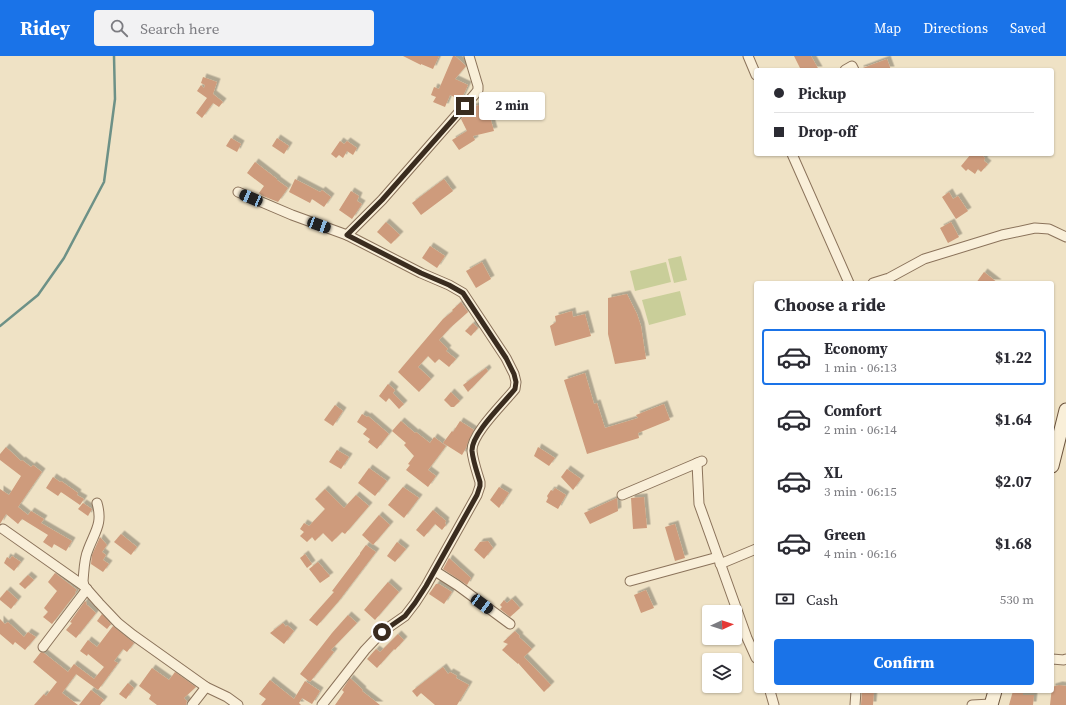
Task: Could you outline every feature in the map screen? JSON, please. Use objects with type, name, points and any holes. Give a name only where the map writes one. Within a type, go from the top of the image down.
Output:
[{"type":"main road","points":[[1054,458],[1066,410]]},
{"type":"main road","points":[[991,705],[994,693]]},
{"type":"street","points":[[347,235],[382,200],[478,90],[469,56]]},
{"type":"street","points":[[748,56],[754,70]]},
{"type":"street","points":[[793,156],[849,281]]},
{"type":"street","points":[[238,192],[292,215],[347,235],[463,293],[506,358],[514,374],[516,382],[515,389],[482,428],[474,440],[472,450],[480,486],[477,495],[426,586],[405,616],[382,632],[365,650],[322,705]]},
{"type":"street","points":[[891,280],[924,259],[1002,234],[1035,228],[1049,229],[1066,237]]},
{"type":"street","points":[[622,495],[699,462],[700,504],[719,561],[754,654]]},
{"type":"street","points":[[85,587],[83,581],[87,551],[98,529],[100,518],[100,511],[97,502]]},
{"type":"street","points":[[3,529],[85,587],[118,623],[153,650],[206,687],[227,697],[238,705]]},
{"type":"street","points":[[630,581],[719,561],[754,550]]},
{"type":"street","points":[[435,571],[457,584],[510,624]]},
{"type":"street","points":[[43,647],[85,587]]},
{"type":"street","points":[[1054,659],[1066,660]]},
{"type":"street","points":[[192,705],[206,687]]},
{"type":"street","points":[[771,693],[774,705]]},
{"type":"street","points":[[855,705],[856,693]]},
{"type":"street","points":[[972,705],[991,705]]},
{"type":"green space","points":[[681,256],[687,280],[674,283],[668,259]]},
{"type":"green space","points":[[666,262],[671,282],[635,291],[630,271]]},
{"type":"green space","points":[[680,291],[686,315],[649,325],[642,300]]},
{"type":"building","points":[[403,56],[439,56],[433,69]]},
{"type":"building","points":[[453,56],[455,56],[466,66],[455,79],[468,85],[461,100],[450,95],[445,107],[433,102],[436,97],[431,95],[434,87],[439,89]]},
{"type":"building","points":[[794,56],[811,56],[818,68],[800,68]]},
{"type":"building","points":[[887,59],[890,68],[863,68]]},
{"type":"building","points":[[203,77],[217,82],[213,94],[223,102],[219,107],[213,103],[202,118],[196,113],[207,98],[197,91],[201,85],[204,88],[205,85],[201,83]]},
{"type":"building","points":[[486,103],[494,131],[473,136],[475,140],[459,150],[452,140],[467,131],[461,119],[464,115],[471,112],[470,109],[472,107]]},
{"type":"building","points":[[231,138],[241,144],[237,152],[226,146]]},
{"type":"building","points":[[277,138],[289,146],[284,154],[272,146]]},
{"type":"building","points":[[340,141],[344,144],[347,141],[357,148],[353,155],[347,151],[343,158],[339,155],[336,158],[331,154]]},
{"type":"building","points":[[969,156],[983,156],[985,158],[984,161],[988,164],[981,172],[978,169],[975,174],[968,169],[966,171],[961,166]]},
{"type":"building","points":[[255,162],[288,188],[278,202],[259,193],[264,186],[247,173]]},
{"type":"building","points":[[295,179],[320,192],[322,190],[331,197],[324,207],[312,199],[310,203],[289,192]]},
{"type":"building","points":[[444,179],[453,191],[421,215],[412,203]]},
{"type":"building","points":[[351,191],[359,196],[357,201],[362,204],[352,219],[339,210]]},
{"type":"building","points":[[949,192],[953,199],[958,196],[968,211],[956,219],[942,197]]},
{"type":"building","points":[[386,222],[400,235],[391,244],[377,232]]},
{"type":"building","points":[[951,222],[959,237],[948,243],[940,228]]},
{"type":"building","points":[[430,246],[445,256],[437,268],[422,258]]},
{"type":"building","points":[[482,262],[491,279],[476,288],[466,271]]},
{"type":"building","points":[[984,272],[995,281],[977,281]]},
{"type":"building","points":[[627,294],[641,326],[646,359],[615,364],[608,334],[608,298]]},
{"type":"building","points":[[461,302],[468,312],[439,340],[448,349],[446,351],[456,359],[449,367],[439,359],[435,363],[428,356],[418,367],[431,379],[419,392],[398,372],[443,319]]},
{"type":"building","points":[[572,311],[573,317],[585,314],[591,336],[555,346],[550,326],[556,322],[555,316]]},
{"type":"building","points":[[473,323],[478,328],[471,336],[465,331]]},
{"type":"building","points":[[486,368],[488,371],[468,392],[463,385]]},
{"type":"building","points":[[585,373],[594,404],[597,403],[605,428],[638,418],[636,415],[664,404],[670,420],[638,433],[639,438],[587,454],[564,380]]},
{"type":"building","points":[[388,384],[395,390],[393,393],[404,404],[399,409],[389,398],[386,402],[379,396]]},
{"type":"building","points":[[451,392],[460,401],[454,407],[451,407],[444,400]]},
{"type":"building","points":[[335,405],[343,411],[333,426],[324,420]]},
{"type":"building","points":[[362,414],[367,417],[368,416],[389,434],[377,449],[368,442],[370,439],[363,434],[367,429],[357,422]]},
{"type":"building","points":[[401,421],[430,443],[434,437],[446,446],[428,470],[436,476],[428,487],[406,470],[410,465],[408,464],[414,456],[404,445],[406,443],[392,431]]},
{"type":"building","points":[[460,421],[474,430],[462,455],[443,443]]},
{"type":"building","points":[[6,447],[21,461],[22,460],[31,467],[33,465],[42,472],[18,507],[28,515],[31,511],[44,519],[41,523],[72,541],[66,551],[54,544],[52,548],[43,542],[48,535],[22,519],[18,524],[6,514],[0,524],[0,489],[9,495],[21,476],[0,460],[0,454]]},
{"type":"building","points":[[538,447],[555,458],[549,466],[534,456]]},
{"type":"building","points":[[337,450],[349,457],[341,469],[329,462]]},
{"type":"building","points":[[369,468],[387,481],[375,496],[358,483]]},
{"type":"building","points":[[567,469],[581,479],[573,490],[561,477]]},
{"type":"building","points":[[53,477],[78,493],[77,495],[84,499],[80,505],[61,492],[58,496],[46,488]]},
{"type":"building","points":[[403,487],[419,498],[404,518],[388,505]]},
{"type":"building","points":[[499,487],[509,493],[499,508],[490,500]]},
{"type":"building","points":[[555,488],[566,495],[558,509],[546,502],[548,498],[547,496],[551,490],[553,491]]},
{"type":"building","points":[[325,489],[344,508],[356,495],[369,506],[345,534],[342,532],[332,542],[323,533],[315,541],[312,537],[307,542],[300,536],[304,532],[300,529],[304,523],[309,526],[325,509],[315,499]]},
{"type":"building","points":[[644,497],[647,528],[633,529],[631,498]]},
{"type":"building","points":[[617,498],[618,511],[590,524],[584,513]]},
{"type":"building","points":[[83,503],[92,509],[88,516],[78,509]]},
{"type":"building","points":[[433,510],[446,521],[446,525],[442,530],[435,524],[424,537],[416,530]]},
{"type":"building","points":[[379,515],[390,525],[373,545],[362,535]]},
{"type":"building","points":[[675,524],[685,558],[675,561],[665,527]]},
{"type":"building","points":[[121,534],[137,547],[131,555],[114,542]]},
{"type":"building","points":[[100,537],[107,545],[102,552],[106,555],[103,560],[109,564],[103,572],[91,564],[92,555]]},
{"type":"building","points":[[488,541],[493,548],[484,559],[474,550],[480,542]]},
{"type":"building","points":[[397,542],[406,549],[395,562],[387,556]]},
{"type":"building","points":[[366,545],[376,552],[338,602],[317,626],[309,620],[334,592],[332,591]]},
{"type":"building","points":[[305,554],[312,564],[307,568],[300,558]]},
{"type":"building","points":[[12,556],[21,562],[14,571],[4,563],[7,557],[10,559]]},
{"type":"building","points":[[449,558],[471,578],[467,585],[443,569]]},
{"type":"building","points":[[318,562],[330,576],[320,583],[309,569]]},
{"type":"building","points":[[55,573],[77,590],[52,624],[43,617],[48,612],[44,608],[57,591],[48,582]]},
{"type":"building","points":[[28,575],[34,580],[25,589],[19,584]]},
{"type":"building","points":[[388,582],[399,592],[375,620],[364,610]]},
{"type":"building","points":[[436,584],[439,584],[452,592],[444,604],[429,594]]},
{"type":"building","points":[[7,590],[18,600],[11,609],[0,600]]},
{"type":"building","points":[[646,590],[654,608],[641,613],[634,595]]},
{"type":"building","points":[[512,599],[520,608],[510,617],[500,609],[502,607],[500,605],[504,600],[507,603]]},
{"type":"building","points":[[85,601],[87,603],[86,604],[96,613],[76,638],[66,630]]},
{"type":"building","points":[[102,614],[111,624],[107,629],[97,621]]},
{"type":"building","points":[[348,615],[357,623],[331,650],[334,652],[310,682],[300,674]]},
{"type":"building","points":[[0,619],[5,624],[8,622],[24,637],[28,632],[36,637],[25,650],[15,642],[13,645],[0,634]]},
{"type":"building","points":[[283,623],[286,627],[287,625],[294,631],[284,644],[270,633]]},
{"type":"building","points":[[113,626],[134,643],[127,652],[123,649],[114,661],[118,663],[98,690],[76,674],[62,693],[78,705],[34,705],[44,694],[46,696],[57,682],[33,662],[41,652],[68,672],[74,664],[94,679],[104,667],[88,654],[87,656],[80,651],[88,640],[97,647]]},
{"type":"building","points":[[515,631],[520,636],[519,637],[532,649],[524,657],[551,685],[544,692],[518,663],[502,650],[508,644],[503,642]]},
{"type":"building","points":[[398,634],[404,640],[377,668],[367,659],[376,649],[380,652]]},
{"type":"building","points":[[443,667],[448,674],[450,672],[457,676],[456,678],[469,685],[457,705],[435,705],[421,693],[417,697],[412,691]]},
{"type":"building","points":[[152,668],[169,680],[175,672],[196,687],[184,698],[187,701],[186,705],[157,705],[149,699],[151,695],[139,686]]},
{"type":"building","points":[[350,678],[363,690],[362,691],[380,705],[335,705],[344,692],[342,690]]},
{"type":"building","points":[[270,680],[294,699],[305,681],[320,691],[312,704],[302,698],[299,703],[301,705],[261,705],[266,699],[259,694]]},
{"type":"building","points":[[128,683],[134,688],[126,699],[119,694]]},
{"type":"building","points":[[1059,685],[1066,686],[1066,705],[1050,705],[1051,693],[1054,693],[1054,686]]},
{"type":"building","points":[[91,690],[104,700],[100,705],[79,705]]},
{"type":"building","points":[[862,693],[874,693],[873,705],[861,705]]},
{"type":"building","points":[[1012,693],[1034,695],[1033,705],[1009,705]]},
{"type":"waterway","points":[[0,326],[38,295],[64,258],[104,182],[115,99],[114,56]]},
{"type":"route","points":[[382,632],[405,616],[415,603],[446,552],[477,495],[480,482],[472,450],[474,440],[482,428],[515,389],[516,382],[514,374],[506,358],[463,293],[347,235],[382,200],[465,106]]}]
